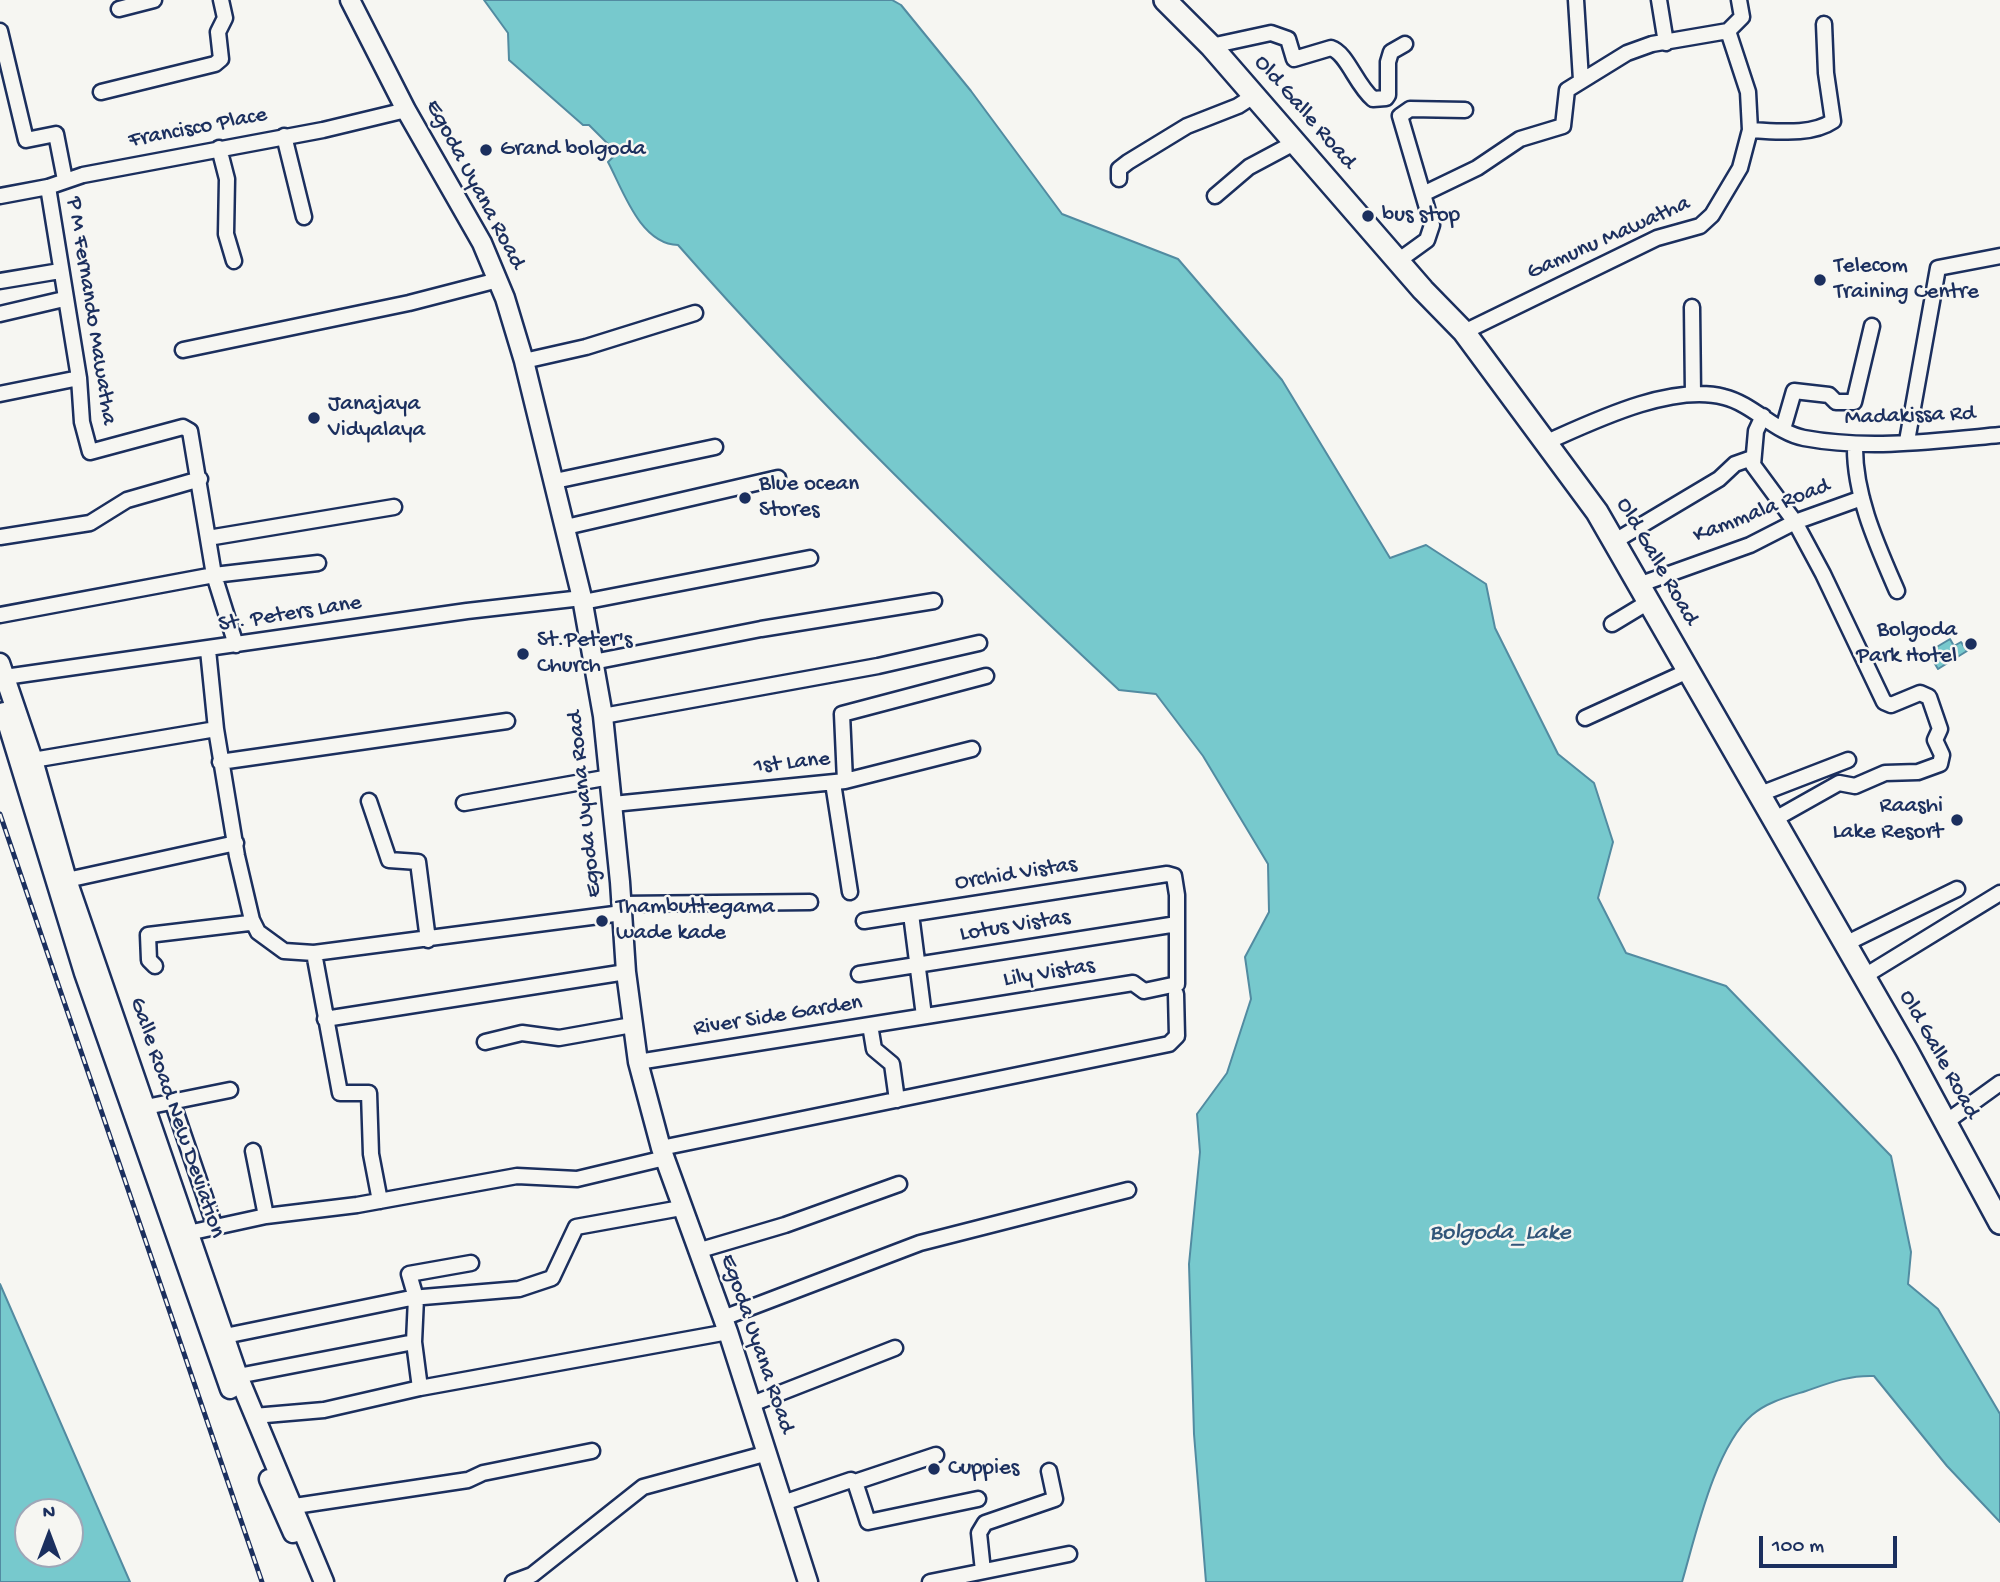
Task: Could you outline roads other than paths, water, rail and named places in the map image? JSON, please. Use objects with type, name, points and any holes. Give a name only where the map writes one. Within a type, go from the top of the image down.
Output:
[{"type":"highway","name":"Old Galle Road","points":[[1174,2],[1294,143],[1464,332],[1547,442],[1615,541],[1775,819],[2000,1223]]},
{"type":"main road","name":"Egoda Uyana Road","points":[[350,0],[406,110],[482,243],[498,280],[524,361],[566,527],[603,716],[626,972],[638,1062],[663,1153],[752,1404],[808,1582]]},
{"type":"main road","name":"Galle Road New Deviation","points":[[2,670],[33,760],[67,880],[146,1107],[230,1390],[313,1582]]},
{"type":"main road","name":"Galle Road New Deviation","points":[[0,699],[84,973],[225,1335],[237,1376],[295,1506],[324,1582]]},
{"type":"street","points":[[119,9],[154,0]]},
{"type":"street","points":[[101,92],[215,64],[221,60],[218,32],[225,18],[221,0]]},
{"type":"street","points":[[1576,0],[1581,80]]},
{"type":"street","points":[[1660,0],[1666,43]]},
{"type":"street","points":[[1423,194],[1477,168],[1520,139],[1563,126],[1567,90],[1627,53],[1728,31],[1742,17],[1739,0]]},
{"type":"street","points":[[1750,130],[1803,130],[1825,126],[1833,121],[1826,73],[1824,24]]},
{"type":"street","points":[[0,31],[26,140],[56,134],[65,180]]},
{"type":"street","name":"Gamunu Mawatha","points":[[1464,332],[1657,238],[1700,226],[1712,215],[1740,168],[1750,130],[1748,92],[1728,31]]},
{"type":"street","points":[[1211,46],[1278,33],[1288,39],[1294,59],[1331,48],[1345,57],[1353,77],[1373,99],[1386,98],[1391,52],[1405,44]]},
{"type":"street","points":[[1388,94],[1395,97],[1403,111]]},
{"type":"street","points":[[1119,179],[1119,169],[1128,162],[1187,127],[1238,106],[1255,95]]},
{"type":"street","name":"Francisco Place","points":[[0,195],[406,110]]},
{"type":"street","points":[[1403,111],[1465,110]]},
{"type":"street","points":[[1398,261],[1431,234],[1432,225],[1403,136],[1399,116],[1403,111]]},
{"type":"street","points":[[284,136],[304,217]]},
{"type":"street","points":[[1215,196],[1249,167],[1294,143]]},
{"type":"street","points":[[219,148],[227,179],[226,234],[234,261]]},
{"type":"street","name":"P M Fernando Mawatha","points":[[48,187],[64,299],[79,378],[82,422],[90,452],[183,428],[190,431],[214,575],[236,645]]},
{"type":"street","points":[[1907,441],[1938,268],[2000,257]]},
{"type":"street","points":[[0,281],[60,271]]},
{"type":"street","points":[[183,350],[409,303],[498,280]]},
{"type":"street","points":[[0,314],[64,299]]},
{"type":"street","points":[[1692,307],[1693,394]]},
{"type":"street","points":[[524,361],[586,348],[695,313]]},
{"type":"street","points":[[1783,429],[1794,391],[1829,395],[1836,402],[1854,402],[1872,326]]},
{"type":"street","points":[[0,394],[79,378]]},
{"type":"street","name":"Madakissa Rd","points":[[1547,442],[1638,407],[1693,394],[1725,397],[1800,438],[1855,445],[2000,435]]},
{"type":"street","points":[[1763,416],[1752,458],[1753,465],[1795,522],[1885,702],[1891,705],[1920,693],[1929,697],[1940,729],[1935,740],[1942,761],[1918,772],[1885,773],[1855,786],[1839,783],[1775,819]]},
{"type":"street","points":[[1855,445],[1855,465],[1862,498],[1897,591]]},
{"type":"street","points":[[555,481],[715,446]]},
{"type":"street","points":[[1615,541],[1719,479],[1735,464],[1752,458]]},
{"type":"street","points":[[566,527],[778,478]]},
{"type":"street","points":[[0,537],[90,523],[127,500],[200,479]]},
{"type":"street","name":"Kammala Road","points":[[1612,624],[1645,593],[1795,522],[1862,498]]},
{"type":"street","points":[[208,538],[394,507]]},
{"type":"street","name":"St. Peters Lane","points":[[2,670],[208,650],[467,611],[582,600],[810,558]]},
{"type":"street","points":[[0,615],[214,575],[318,563]]},
{"type":"street","points":[[593,662],[761,629],[934,601]]},
{"type":"street","points":[[603,716],[878,666],[979,643]]},
{"type":"street","points":[[208,650],[220,762],[252,919],[258,932],[284,951],[314,953],[428,940],[622,908],[810,902]]},
{"type":"street","points":[[1585,718],[1688,671]]},
{"type":"street","points":[[850,892],[839,782],[842,714],[986,676]]},
{"type":"street","points":[[220,762],[507,721]]},
{"type":"street","points":[[33,760],[216,729]]},
{"type":"street","name":"1st Lane","points":[[613,804],[839,782],[972,749]]},
{"type":"street","points":[[1760,794],[1848,760]]},
{"type":"street","points":[[464,803],[610,777]]},
{"type":"street","points":[[369,801],[386,856],[395,862],[418,862],[428,940]]},
{"type":"street","points":[[67,880],[236,843]]},
{"type":"street","name":"Orchid Vistas","points":[[864,921],[1167,874],[1174,876],[1177,924]]},
{"type":"street","points":[[1845,944],[1957,889]]},
{"type":"street","points":[[1863,977],[2000,893]]},
{"type":"street","points":[[911,914],[924,1016]]},
{"type":"street","points":[[155,966],[149,960],[148,934],[224,928],[249,923],[252,919]]},
{"type":"street","points":[[184,1234],[266,1216],[380,1201],[517,1176],[577,1179],[663,1153],[897,1100],[1169,1044],[1177,1036],[1177,924]]},
{"type":"street","name":"Lotus Vistas","points":[[859,974],[1177,924]]},
{"type":"street","points":[[314,953],[340,1093],[369,1093],[371,1154],[380,1201]]},
{"type":"street","points":[[325,1019],[626,972]]},
{"type":"street","name":"Lily Vistas","points":[[924,1016],[1133,983],[1144,991],[1176,989]]},
{"type":"street","name":"River Side Garden","points":[[638,1062],[924,1016]]},
{"type":"street","points":[[485,1042],[522,1033],[559,1038],[632,1025]]},
{"type":"street","points":[[870,1025],[874,1049],[892,1064],[897,1100]]},
{"type":"street","points":[[1946,1122],[2000,1083]]},
{"type":"street","points":[[146,1107],[230,1090]]},
{"type":"street","points":[[172,1101],[215,1227]]},
{"type":"street","points":[[253,1151],[266,1216]]},
{"type":"street","points":[[697,1251],[785,1225],[899,1184]]},
{"type":"street","points":[[254,1416],[324,1410],[725,1325],[920,1243],[1128,1190]]},
{"type":"street","points":[[225,1335],[416,1298],[507,1291],[552,1278],[576,1227],[681,1208]]},
{"type":"street","points":[[420,1388],[414,1342],[416,1298],[409,1274],[471,1263]]},
{"type":"street","points":[[237,1376],[414,1342]]},
{"type":"street","points":[[752,1404],[895,1348]]},
{"type":"street","points":[[295,1506],[468,1480],[483,1473],[592,1451]]},
{"type":"street","points":[[513,1582],[532,1575],[643,1487],[768,1453]]},
{"type":"street","points":[[783,1503],[936,1455]]},
{"type":"street","points":[[983,1571],[979,1533],[985,1523],[1055,1499],[1049,1471]]},
{"type":"street","points":[[855,1482],[867,1522],[978,1499]]},
{"type":"street","points":[[930,1582],[1069,1554]]},
{"type":"water","name":"Bolgoda_Lake","points":[[484,0],[892,0],[901,5],[971,91],[1062,214],[1178,259],[1282,380],[1390,558],[1426,545],[1486,584],[1495,628],[1558,754],[1594,783],[1613,842],[1598,898],[1626,953],[1726,986],[1891,1156],[1911,1252],[1908,1284],[1938,1309],[2000,1414],[2000,1522],[1947,1466],[1874,1376],[1865,1376],[1839,1380],[1778,1400],[1758,1410],[1739,1429],[1727,1448],[1708,1492],[1682,1582],[1206,1582],[1194,1434],[1189,1264],[1200,1152],[1197,1114],[1227,1073],[1251,999],[1245,957],[1269,912],[1268,864],[1203,756],[1156,694],[1119,690],[893,473],[784,361],[678,245],[653,236],[643,226],[634,214],[608,162],[617,153],[589,125],[583,125],[509,60],[508,33]]},
{"type":"water","points":[[1950,639],[1954,646],[1961,642],[1967,651],[1938,669],[1932,659],[1939,655],[1935,648]]},
{"type":"water","points":[[0,1284],[130,1582],[0,1582]]},
{"type":"railway","points":[[0,814],[262,1582]]},
{"type":"place","name":"Grand bolgoda","points":[[486,150]]},
{"type":"place","name":"bus stop","points":[[1368,216]]},
{"type":"place","name":"Telecom Training Centre","points":[[1820,280]]},
{"type":"place","name":"Janajaya Vidyalaya","points":[[314,418]]},
{"type":"place","name":"Blue ocean Stores","points":[[745,498]]},
{"type":"place","name":"Bolgoda Park Hotel","points":[[1971,644]]},
{"type":"place","name":"St.Peter's Church","points":[[523,654]]},
{"type":"place","name":"Raashi Lake Resort","points":[[1957,820]]},
{"type":"place","name":"Thambuttegama wade kade","points":[[602,921]]},
{"type":"place","name":"Cuppies","points":[[934,1469]]}]
